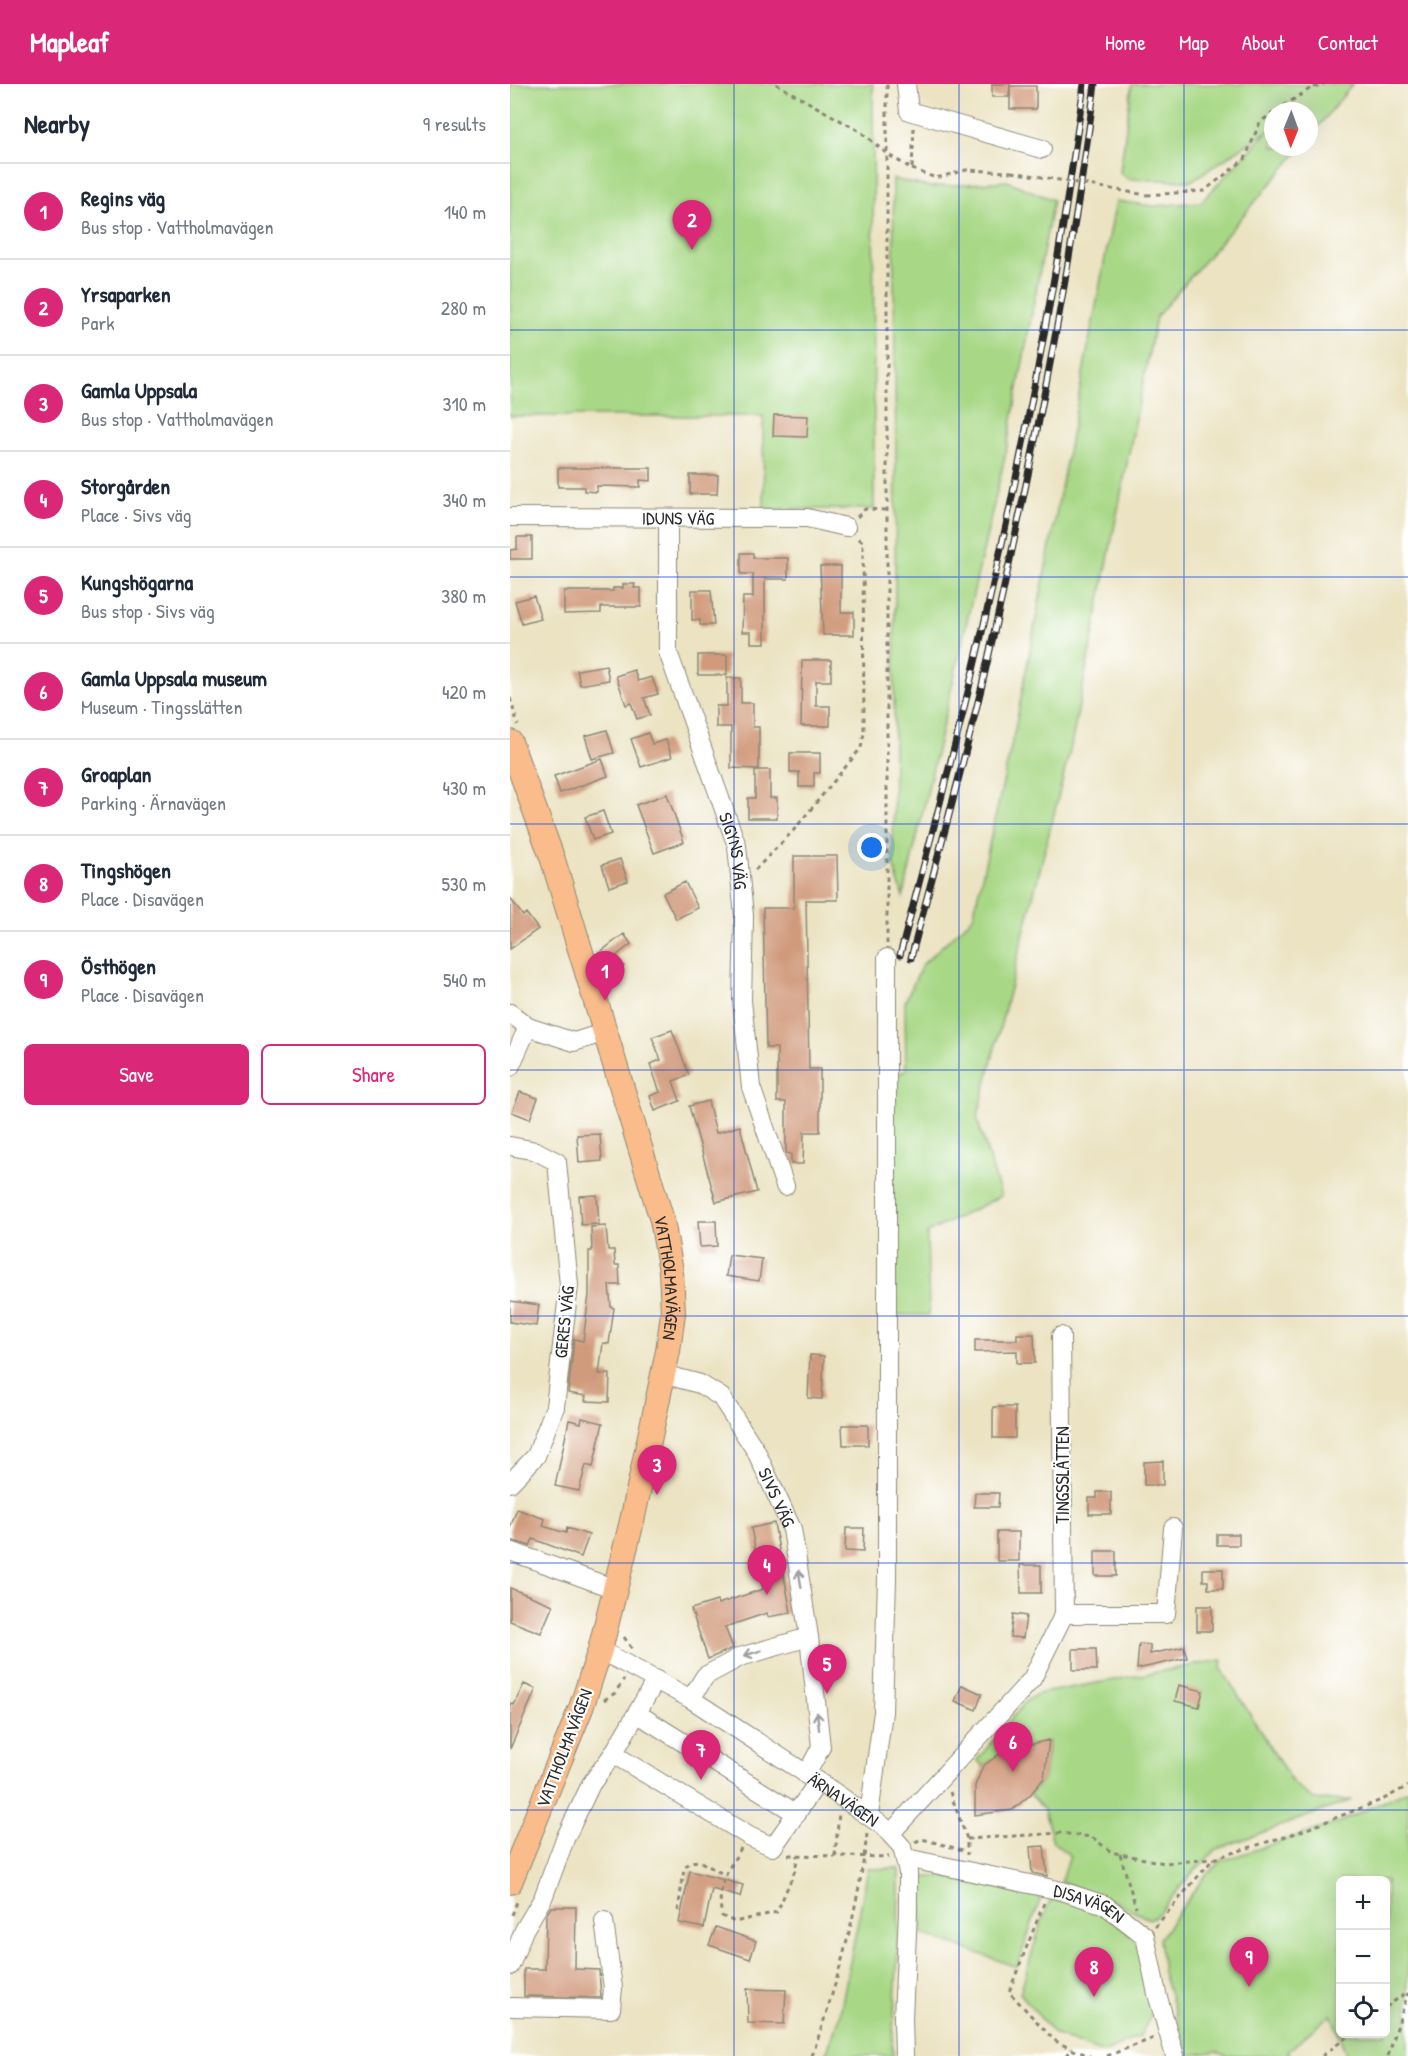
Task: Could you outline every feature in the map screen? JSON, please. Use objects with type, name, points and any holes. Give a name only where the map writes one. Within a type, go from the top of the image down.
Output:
[{"type":"main road","name":"VATTHOLMAVÄGEN","points":[[510,742],[553,860],[662,1220],[671,1271],[673,1313],[663,1374],[600,1650],[581,1708],[510,1882]]},
{"type":"street","points":[[906,84],[911,119],[1042,149]]},
{"type":"street","name":"IDUNS VÄG","points":[[510,517],[807,518],[846,527]]},
{"type":"street","name":"SIGYNS VÄG","points":[[668,518],[668,652],[737,846],[744,916],[742,1001],[751,1087],[785,1186]]},
{"type":"street","points":[[869,1815],[883,1712],[887,1579],[887,958]]},
{"type":"street","points":[[510,1012],[528,1027],[574,1042],[606,1032]]},
{"type":"street","points":[[510,1067],[528,1027]]},
{"type":"street","name":"GERES VÄG","points":[[510,1146],[536,1151],[557,1162],[569,1285],[555,1407],[536,1456],[510,1483]]},
{"type":"street","name":"TINGSSLÄTTEN","points":[[891,1833],[1032,1679],[1064,1614],[1061,1336]]},
{"type":"street","name":"SIVS VÄG","points":[[663,1374],[700,1384],[721,1396],[735,1416],[774,1486],[792,1529],[809,1637],[822,1748],[797,1814],[773,1847]]},
{"type":"street","points":[[1064,1614],[1166,1614],[1173,1528]]},
{"type":"street","points":[[510,1551],[615,1589]]},
{"type":"street","points":[[691,1699],[705,1676],[731,1662],[809,1637]]},
{"type":"street","name":"ÄRNAVÄGEN","points":[[600,1650],[691,1699],[869,1815],[891,1833],[902,1847],[910,1850],[913,1944],[903,2017],[904,2056]]},
{"type":"street","points":[[510,1966],[524,1930],[543,1898],[565,1839],[591,1784],[638,1714],[656,1680]]},
{"type":"street","points":[[638,1714],[797,1814]]},
{"type":"street","points":[[613,1754],[749,1836],[773,1847]]},
{"type":"street","name":"DISAVÄGEN","points":[[910,1850],[1105,1905],[1145,1936],[1174,2056]]},
{"type":"street","points":[[510,2007],[610,2009],[613,1988],[604,1921]]},
{"type":"path","points":[[776,84],[861,132],[887,154],[912,169],[936,178],[966,170],[1012,172],[1147,195],[1204,191],[1245,159],[1260,122],[1264,119]]},
{"type":"path","points":[[887,84],[887,958]]},
{"type":"path","points":[[1290,102],[1311,88],[1324,84]]},
{"type":"path","points":[[911,119],[912,169]]},
{"type":"path","points":[[865,509],[887,510]]},
{"type":"path","points":[[741,883],[793,831],[861,748],[864,733],[863,542],[846,527]]},
{"type":"path","points":[[944,1774],[967,1839],[1061,1833],[1092,1837],[1111,1852],[1164,1863],[1213,1859],[1299,1832],[1384,1799],[1408,1786]]},
{"type":"path","points":[[836,1856],[838,1815],[847,1801]]},
{"type":"path","points":[[749,1836],[720,1884],[719,1902],[722,1916],[735,1922],[777,1912],[796,1868],[797,1855]]},
{"type":"path","points":[[773,1847],[787,1854],[864,1857],[910,1850],[921,1839],[967,1851]]},
{"type":"path","points":[[1120,1854],[1145,1936]]},
{"type":"path","points":[[812,2056],[843,1959],[858,1896],[864,1857]]},
{"type":"path","points":[[1145,1936],[1213,1859]]},
{"type":"path","points":[[678,1911],[684,1869],[690,1862],[699,1861],[725,1875]]},
{"type":"path","points":[[1048,1888],[1009,1992],[1054,2040],[1090,2056]]},
{"type":"path","points":[[1390,2004],[1408,1993]]},
{"type":"path","points":[[1388,2056],[1408,1993]]},
{"type":"path","points":[[1107,2056],[1167,2033]]},
{"type":"path","points":[[1322,2056],[1346,2038]]},
{"type":"path","points":[[1066,2056],[1071,2049]]},
{"type":"green space","points":[[510,84],[873,84],[874,509],[764,509],[763,416],[510,416]]},
{"type":"green space","points":[[1132,84],[1353,84],[1318,127],[1318,102],[1264,102],[1264,133],[1191,181],[1128,179],[1120,172]]},
{"type":"green space","points":[[1264,135],[1264,156],[1294,156],[1156,317],[1071,746],[977,1119],[1001,1196],[927,1233],[929,1315],[894,1315],[892,1077],[906,1070],[905,1002],[922,965],[973,917],[1015,729],[1116,201],[1154,206],[1201,202]]},
{"type":"green space","points":[[893,179],[930,187],[1007,181],[1053,200],[1006,452],[903,897],[893,864],[896,456]]},
{"type":"green space","points":[[1222,1660],[1221,1668],[1292,1782],[1314,1800],[1352,1800],[1217,1849],[1193,1872],[1156,1916],[1149,1919],[1115,1902],[1061,1882],[1070,1856],[1053,1842],[1044,1810],[1030,1795],[1044,1778],[1049,1741],[1004,1751],[983,1766],[977,1760],[1026,1701],[1037,1694]]},
{"type":"green space","points":[[1408,1790],[1408,2056],[1347,2056],[1340,2038],[1390,2038],[1390,1876],[1336,1876],[1336,2027],[1331,2014],[1288,2051],[1290,2056],[1227,2056],[1217,2051],[1188,2056],[1163,1972],[1159,1939],[1205,1876],[1221,1861],[1340,1822]]},
{"type":"green space","points":[[899,1868],[898,1952],[892,2047],[894,2056],[825,2056],[839,2019],[868,1869]]},
{"type":"green space","points":[[918,1877],[944,1877],[1042,1894],[1017,1967],[923,1934]]},
{"type":"green space","points":[[1064,1899],[1107,1915],[1139,1943],[1156,2006],[1140,2036],[1103,2053],[1054,2034],[1020,1993],[1050,1901]]},
{"type":"building","points":[[992,84],[1010,84],[1009,97],[992,97]]},
{"type":"building","points":[[1010,86],[1036,86],[1036,109],[1010,109]]},
{"type":"building","points":[[774,415],[808,416],[807,437],[773,436]]},
{"type":"building","points":[[558,468],[651,468],[651,481],[640,480],[640,487],[597,486],[597,492],[584,491],[584,487],[558,487]]},
{"type":"building","points":[[690,475],[718,475],[717,494],[690,494]]},
{"type":"building","points":[[517,537],[532,537],[532,559],[510,559],[510,550],[517,549]]},
{"type":"building","points":[[741,553],[753,553],[753,558],[788,558],[788,579],[765,579],[765,643],[751,643],[751,632],[742,632],[743,597],[753,597],[753,574],[741,574]]},
{"type":"building","points":[[820,566],[841,566],[841,612],[854,612],[854,635],[823,635]]},
{"type":"building","points":[[623,584],[635,584],[634,588],[641,588],[641,607],[601,607],[601,613],[564,614],[564,591],[613,591],[613,588],[623,588]]},
{"type":"building","points":[[692,590],[711,590],[714,625],[700,625],[700,620],[692,620]]},
{"type":"building","points":[[534,596],[541,619],[522,624],[515,601]]},
{"type":"building","points":[[698,655],[727,655],[727,675],[698,675]]},
{"type":"building","points":[[802,660],[831,660],[831,681],[816,681],[816,706],[830,706],[830,726],[801,726]]},
{"type":"building","points":[[606,665],[609,680],[580,685],[577,670]]},
{"type":"building","points":[[634,670],[638,681],[652,677],[658,694],[644,698],[650,715],[637,719],[631,703],[626,705],[616,676]]},
{"type":"building","points":[[727,678],[741,678],[741,703],[753,703],[753,727],[759,727],[759,769],[731,768],[731,727],[716,727],[716,706],[727,706]]},
{"type":"building","points":[[607,730],[614,753],[592,759],[585,736]]},
{"type":"building","points":[[648,733],[652,744],[666,740],[672,757],[641,767],[631,739]]},
{"type":"building","points":[[790,753],[820,753],[820,773],[814,773],[814,787],[799,787],[799,772],[790,772]]},
{"type":"building","points":[[602,759],[608,776],[560,793],[554,776]]},
{"type":"building","points":[[755,770],[770,770],[770,798],[777,798],[777,818],[748,818],[748,798],[755,798]]},
{"type":"building","points":[[667,794],[684,842],[654,853],[636,805]]},
{"type":"building","points":[[603,811],[611,834],[593,840],[585,817]]},
{"type":"building","points":[[794,856],[837,856],[838,900],[806,900],[809,1069],[820,1069],[820,1132],[804,1132],[803,1164],[791,1164],[791,1154],[786,1153],[786,1102],[777,1102],[777,1048],[766,1048],[763,908],[794,908]]},
{"type":"building","points":[[620,859],[628,881],[609,887],[602,865]]},
{"type":"building","points":[[685,882],[698,908],[676,919],[663,893]]},
{"type":"building","points":[[510,898],[523,916],[526,913],[538,929],[510,949]]},
{"type":"building","points":[[624,934],[631,944],[616,956],[624,966],[615,973],[599,953]]},
{"type":"building","points":[[672,1030],[689,1075],[673,1081],[680,1101],[655,1111],[650,1096],[660,1092],[650,1064],[661,1060],[652,1037]]},
{"type":"building","points":[[520,1092],[538,1098],[530,1119],[512,1112]]},
{"type":"building","points":[[708,1101],[716,1133],[740,1126],[757,1192],[716,1202],[689,1106]]},
{"type":"building","points":[[600,1134],[602,1161],[579,1163],[577,1135]]},
{"type":"building","points":[[597,1195],[599,1224],[581,1225],[579,1196]]},
{"type":"building","points":[[698,1221],[716,1221],[717,1246],[700,1247]]},
{"type":"building","points":[[606,1226],[608,1250],[614,1250],[615,1265],[619,1265],[620,1285],[609,1285],[611,1307],[614,1308],[609,1344],[603,1343],[599,1374],[610,1374],[609,1402],[585,1401],[586,1396],[568,1393],[574,1339],[583,1341],[589,1295],[591,1227]]},
{"type":"building","points":[[729,1255],[762,1259],[759,1281],[726,1276]]},
{"type":"building","points":[[510,1301],[539,1305],[536,1326],[510,1322]]},
{"type":"building","points":[[1017,1334],[1034,1334],[1035,1363],[1017,1363],[1017,1351],[975,1352],[975,1340],[1017,1340]]},
{"type":"building","points":[[810,1355],[824,1356],[822,1399],[808,1398]]},
{"type":"building","points":[[993,1407],[1015,1407],[1015,1438],[993,1438]]},
{"type":"building","points":[[582,1418],[603,1423],[593,1467],[586,1465],[579,1491],[555,1486],[569,1420],[581,1423]]},
{"type":"building","points":[[842,1425],[868,1425],[868,1445],[843,1445]]},
{"type":"building","points":[[1163,1461],[1163,1485],[1144,1485],[1144,1462]]},
{"type":"building","points":[[1097,1492],[1111,1492],[1111,1514],[1089,1514],[1089,1498],[1097,1498]]},
{"type":"building","points":[[975,1493],[999,1493],[998,1507],[974,1507]]},
{"type":"building","points":[[517,1509],[545,1519],[543,1526],[566,1533],[567,1528],[589,1535],[581,1557],[533,1539],[530,1546],[510,1540],[510,1528]]},
{"type":"building","points":[[774,1523],[791,1613],[768,1617],[767,1613],[725,1627],[733,1648],[708,1659],[691,1609],[717,1601],[718,1604],[763,1589],[751,1528]]},
{"type":"building","points":[[846,1528],[864,1528],[863,1552],[845,1551]]},
{"type":"building","points":[[997,1532],[1019,1532],[1019,1561],[997,1561]]},
{"type":"building","points":[[1217,1534],[1239,1534],[1239,1545],[1217,1545]]},
{"type":"building","points":[[1095,1551],[1116,1551],[1116,1576],[1095,1576]]},
{"type":"building","points":[[1020,1565],[1041,1565],[1041,1593],[1021,1593]]},
{"type":"building","points":[[1203,1569],[1223,1569],[1223,1589],[1208,1589],[1208,1581],[1203,1581]]},
{"type":"building","points":[[510,1588],[553,1605],[541,1633],[510,1621]]},
{"type":"building","points":[[1197,1606],[1212,1606],[1212,1631],[1197,1631]]},
{"type":"building","points":[[1013,1614],[1026,1616],[1023,1638],[1010,1637]]},
{"type":"building","points":[[1139,1644],[1150,1645],[1150,1654],[1184,1647],[1187,1658],[1137,1669]]},
{"type":"building","points":[[1073,1649],[1096,1649],[1097,1670],[1073,1670]]},
{"type":"building","points":[[524,1684],[536,1689],[510,1749],[510,1703],[514,1705]]},
{"type":"building","points":[[962,1685],[982,1694],[976,1710],[955,1701]]},
{"type":"building","points":[[1179,1685],[1203,1691],[1199,1707],[1175,1701]]},
{"type":"building","points":[[1049,1740],[1044,1778],[1030,1795],[1012,1810],[975,1815],[975,1786],[983,1766],[1004,1751]]},
{"type":"building","points":[[1044,1846],[1047,1876],[1032,1873],[1030,1847]]},
{"type":"building","points":[[690,1871],[743,1885],[740,1897],[712,1889],[704,1928],[679,1923]]},
{"type":"building","points":[[551,1907],[576,1907],[575,1969],[599,1970],[601,1998],[524,1996],[524,1969],[545,1969],[546,1915]]},
{"type":"building","points":[[716,1927],[756,1941],[750,1959],[709,1945]]},
{"type":"building","points":[[747,1989],[786,1990],[784,2024],[748,2023]]},
{"type":"railway","points":[[900,955],[963,714],[1005,531],[1049,308],[1084,84]]},
{"type":"railway","points":[[911,958],[975,716],[1016,533],[1060,309],[1095,84]]},
{"type":"place","name":"Yrsaparken","points":[[692,250]]},
{"type":"place","name":"Regins väg","points":[[605,1001]]},
{"type":"place","name":"Gamla Uppsala","points":[[657,1495]]},
{"type":"place","name":"Storgården","points":[[767,1595]]},
{"type":"place","name":"Kungshögarna","points":[[827,1694]]},
{"type":"place","name":"Gamla Uppsala museum","points":[[1013,1772]]},
{"type":"place","name":"Groaplan","points":[[701,1780]]},
{"type":"place","name":"Östhögen","points":[[1249,1987]]},
{"type":"place","name":"Tingshögen","points":[[1094,1997]]}]
